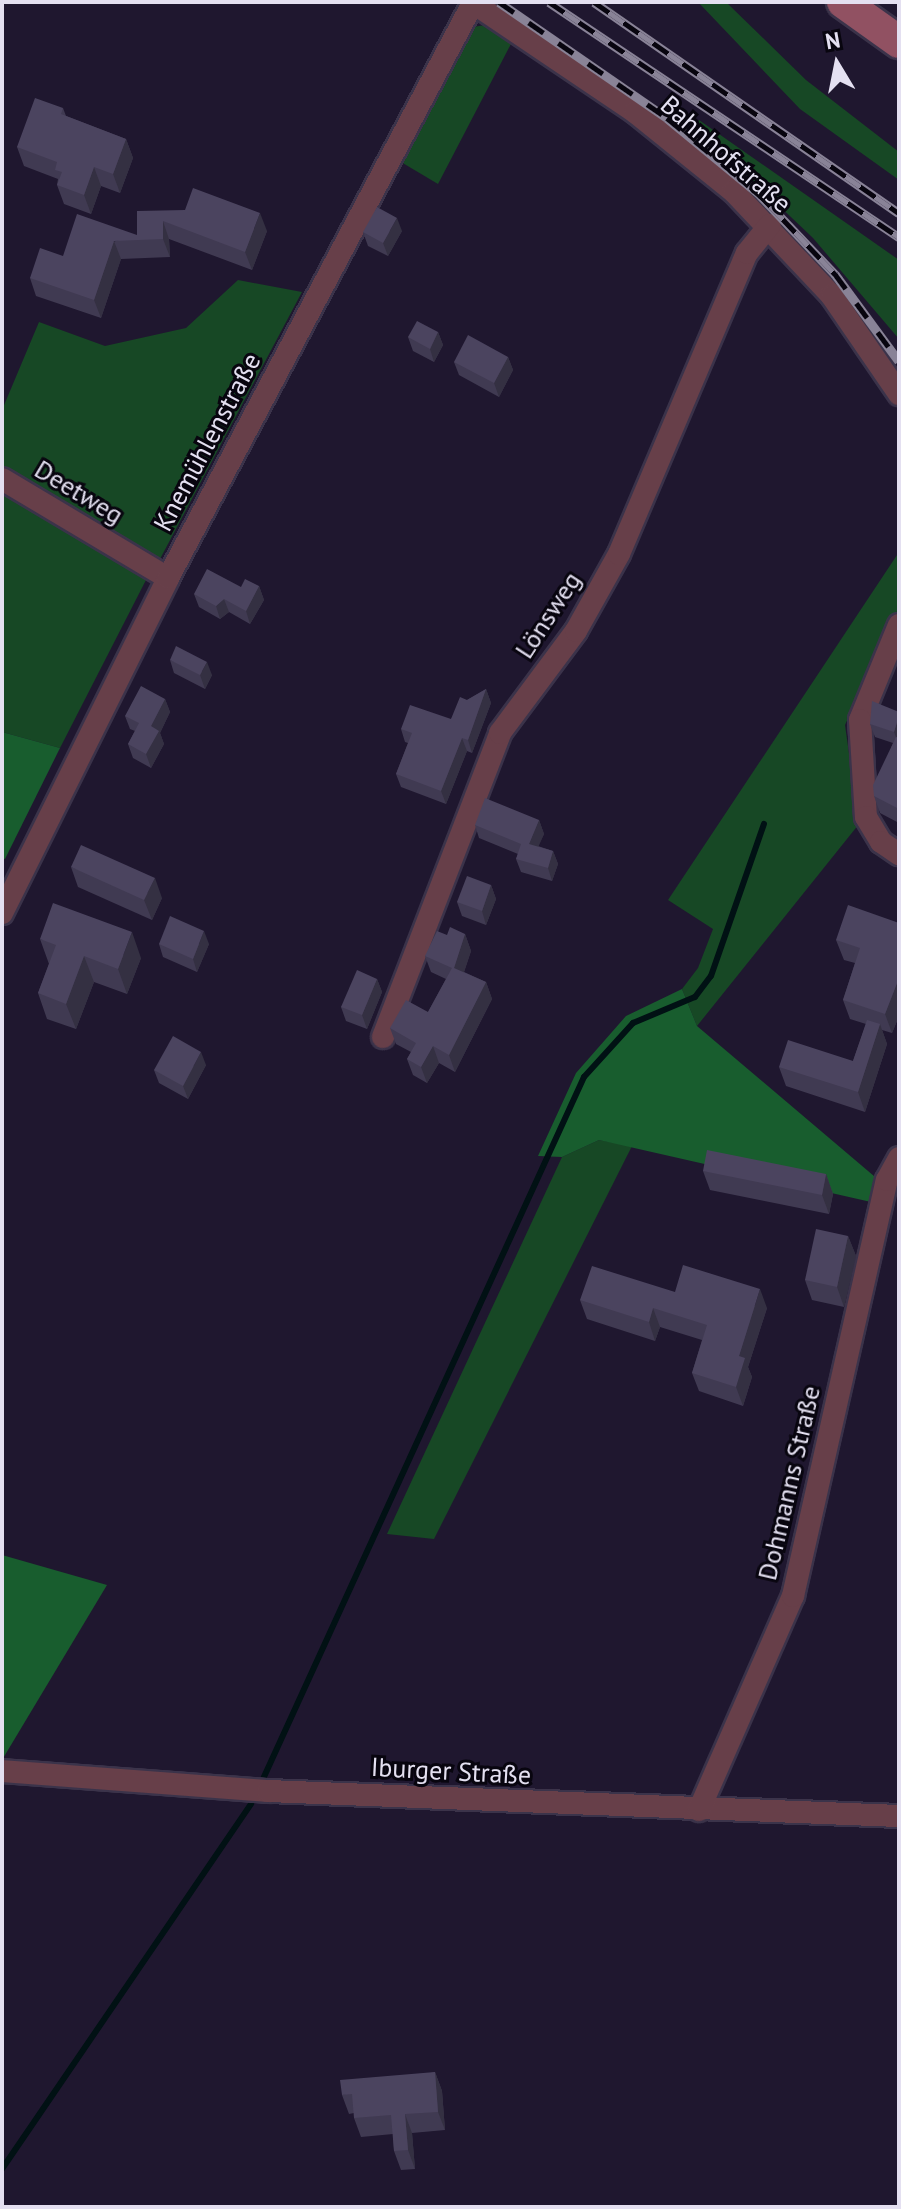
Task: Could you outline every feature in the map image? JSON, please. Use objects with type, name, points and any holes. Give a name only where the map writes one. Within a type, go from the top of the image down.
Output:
[{"type":"street","name":"Bahnhofstraße","points":[[472,2],[635,112],[770,225],[832,296],[899,394]]},
{"type":"street","name":"Knemühlenstraße","points":[[2,913],[168,578],[472,2]]},
{"type":"street","points":[[843,2],[899,42]]},
{"type":"street","name":"Lönsweg","points":[[383,1037],[500,733],[576,631],[619,554],[747,253],[770,225]]},
{"type":"street","name":"Deetweg","points":[[2,479],[168,578]]},
{"type":"street","points":[[899,625],[860,720],[866,817],[881,842],[899,854]]},
{"type":"street","name":"Dohmanns Straße","points":[[699,1810],[793,1596],[887,1180],[899,1158]]},
{"type":"street","name":"Iburger Straße","points":[[2,1771],[268,1791],[899,1816]]},
{"type":"green space","points":[[698,2],[726,2],[806,80],[899,152],[899,180],[800,109]]},
{"type":"green space","points":[[485,25],[512,42],[438,184],[401,162],[473,27]]},
{"type":"green space","points":[[699,120],[899,260],[899,339],[813,238],[695,126]]},
{"type":"green space","points":[[238,280],[302,292],[160,559],[2,467],[2,410],[39,322],[105,346],[186,328]]},
{"type":"green space","points":[[2,492],[146,580],[60,748],[2,732]]},
{"type":"green space","points":[[899,552],[899,607],[845,725],[859,824],[697,1026],[682,989],[698,968],[713,929],[668,900]]},
{"type":"green space","points":[[2,732],[60,748],[5,859],[2,858]]},
{"type":"green space","points":[[682,989],[697,1026],[881,1182],[871,1202],[599,1140],[562,1157],[538,1156],[576,1073],[626,1016]]},
{"type":"green space","points":[[599,1140],[632,1146],[434,1539],[387,1534],[562,1157]]},
{"type":"green space","points":[[2,1555],[107,1585],[2,1760]]},
{"type":"building","points":[[35,98],[63,108],[61,114],[126,139],[113,174],[94,167],[84,195],[57,185],[62,172],[55,170],[57,162],[17,147]]},
{"type":"building","points":[[193,188],[260,213],[245,252],[163,221],[163,239],[114,241],[94,300],[30,278],[40,248],[63,256],[77,214],[137,235],[137,211],[185,210]]},
{"type":"building","points":[[377,207],[397,218],[383,243],[363,232]]},
{"type":"building","points":[[417,321],[438,332],[430,349],[408,337]]},
{"type":"building","points":[[468,335],[508,357],[494,383],[454,362]]},
{"type":"building","points":[[207,569],[241,587],[245,579],[259,586],[246,611],[224,599],[216,606],[194,594]]},
{"type":"building","points":[[176,646],[207,662],[200,675],[170,660]]},
{"type":"building","points":[[141,686],[165,699],[151,726],[159,731],[146,754],[128,744],[139,723],[125,716]]},
{"type":"building","points":[[486,689],[468,740],[462,738],[441,791],[396,774],[412,733],[401,729],[410,705],[451,719],[460,697],[467,700]]},
{"type":"building","points":[[872,701],[899,712],[894,732],[870,724]]},
{"type":"building","points":[[896,737],[899,738],[899,809],[874,796],[873,785]]},
{"type":"building","points":[[485,798],[539,820],[529,844],[553,851],[548,868],[516,859],[521,844],[475,825]]},
{"type":"building","points":[[81,845],[155,878],[144,900],[71,867]]},
{"type":"building","points":[[467,876],[491,885],[482,911],[457,902]]},
{"type":"building","points":[[53,903],[132,932],[118,969],[84,956],[66,1004],[38,993],[56,945],[40,939]]},
{"type":"building","points":[[848,905],[899,923],[899,978],[885,1014],[843,1000],[860,948],[836,940]]},
{"type":"building","points":[[170,916],[204,931],[193,959],[159,944]]},
{"type":"building","points":[[450,927],[465,934],[454,968],[486,982],[449,1055],[433,1046],[421,1067],[407,1059],[416,1043],[390,1028],[406,1000],[428,1012],[452,968],[425,956],[437,931],[447,935]]},
{"type":"building","points":[[357,970],[377,979],[362,1015],[341,1007]]},
{"type":"building","points":[[867,1020],[880,1024],[858,1092],[779,1067],[788,1040],[853,1061]]},
{"type":"building","points":[[173,1036],[201,1052],[183,1086],[154,1070]]},
{"type":"building","points":[[707,1150],[826,1174],[822,1195],[703,1171]]},
{"type":"building","points":[[816,1229],[848,1236],[837,1287],[805,1280]]},
{"type":"building","points":[[683,1265],[760,1289],[739,1356],[745,1358],[736,1387],[692,1373],[707,1325],[653,1308],[649,1322],[580,1300],[592,1266],[675,1292]]},
{"type":"building","points":[[435,2072],[438,2112],[405,2114],[408,2150],[394,2151],[391,2115],[354,2118],[352,2094],[342,2095],[340,2080]]},
{"type":"waterway","points":[[263,1779],[584,1077],[633,1023],[695,997],[711,976],[764,824]]},
{"type":"waterway","points":[[2,2169],[251,1804]]},
{"type":"railway","points":[[499,2],[667,118],[758,193],[835,274],[899,361]]},
{"type":"railway","points":[[549,2],[899,237]]},
{"type":"railway","points":[[594,2],[899,213]]}]
